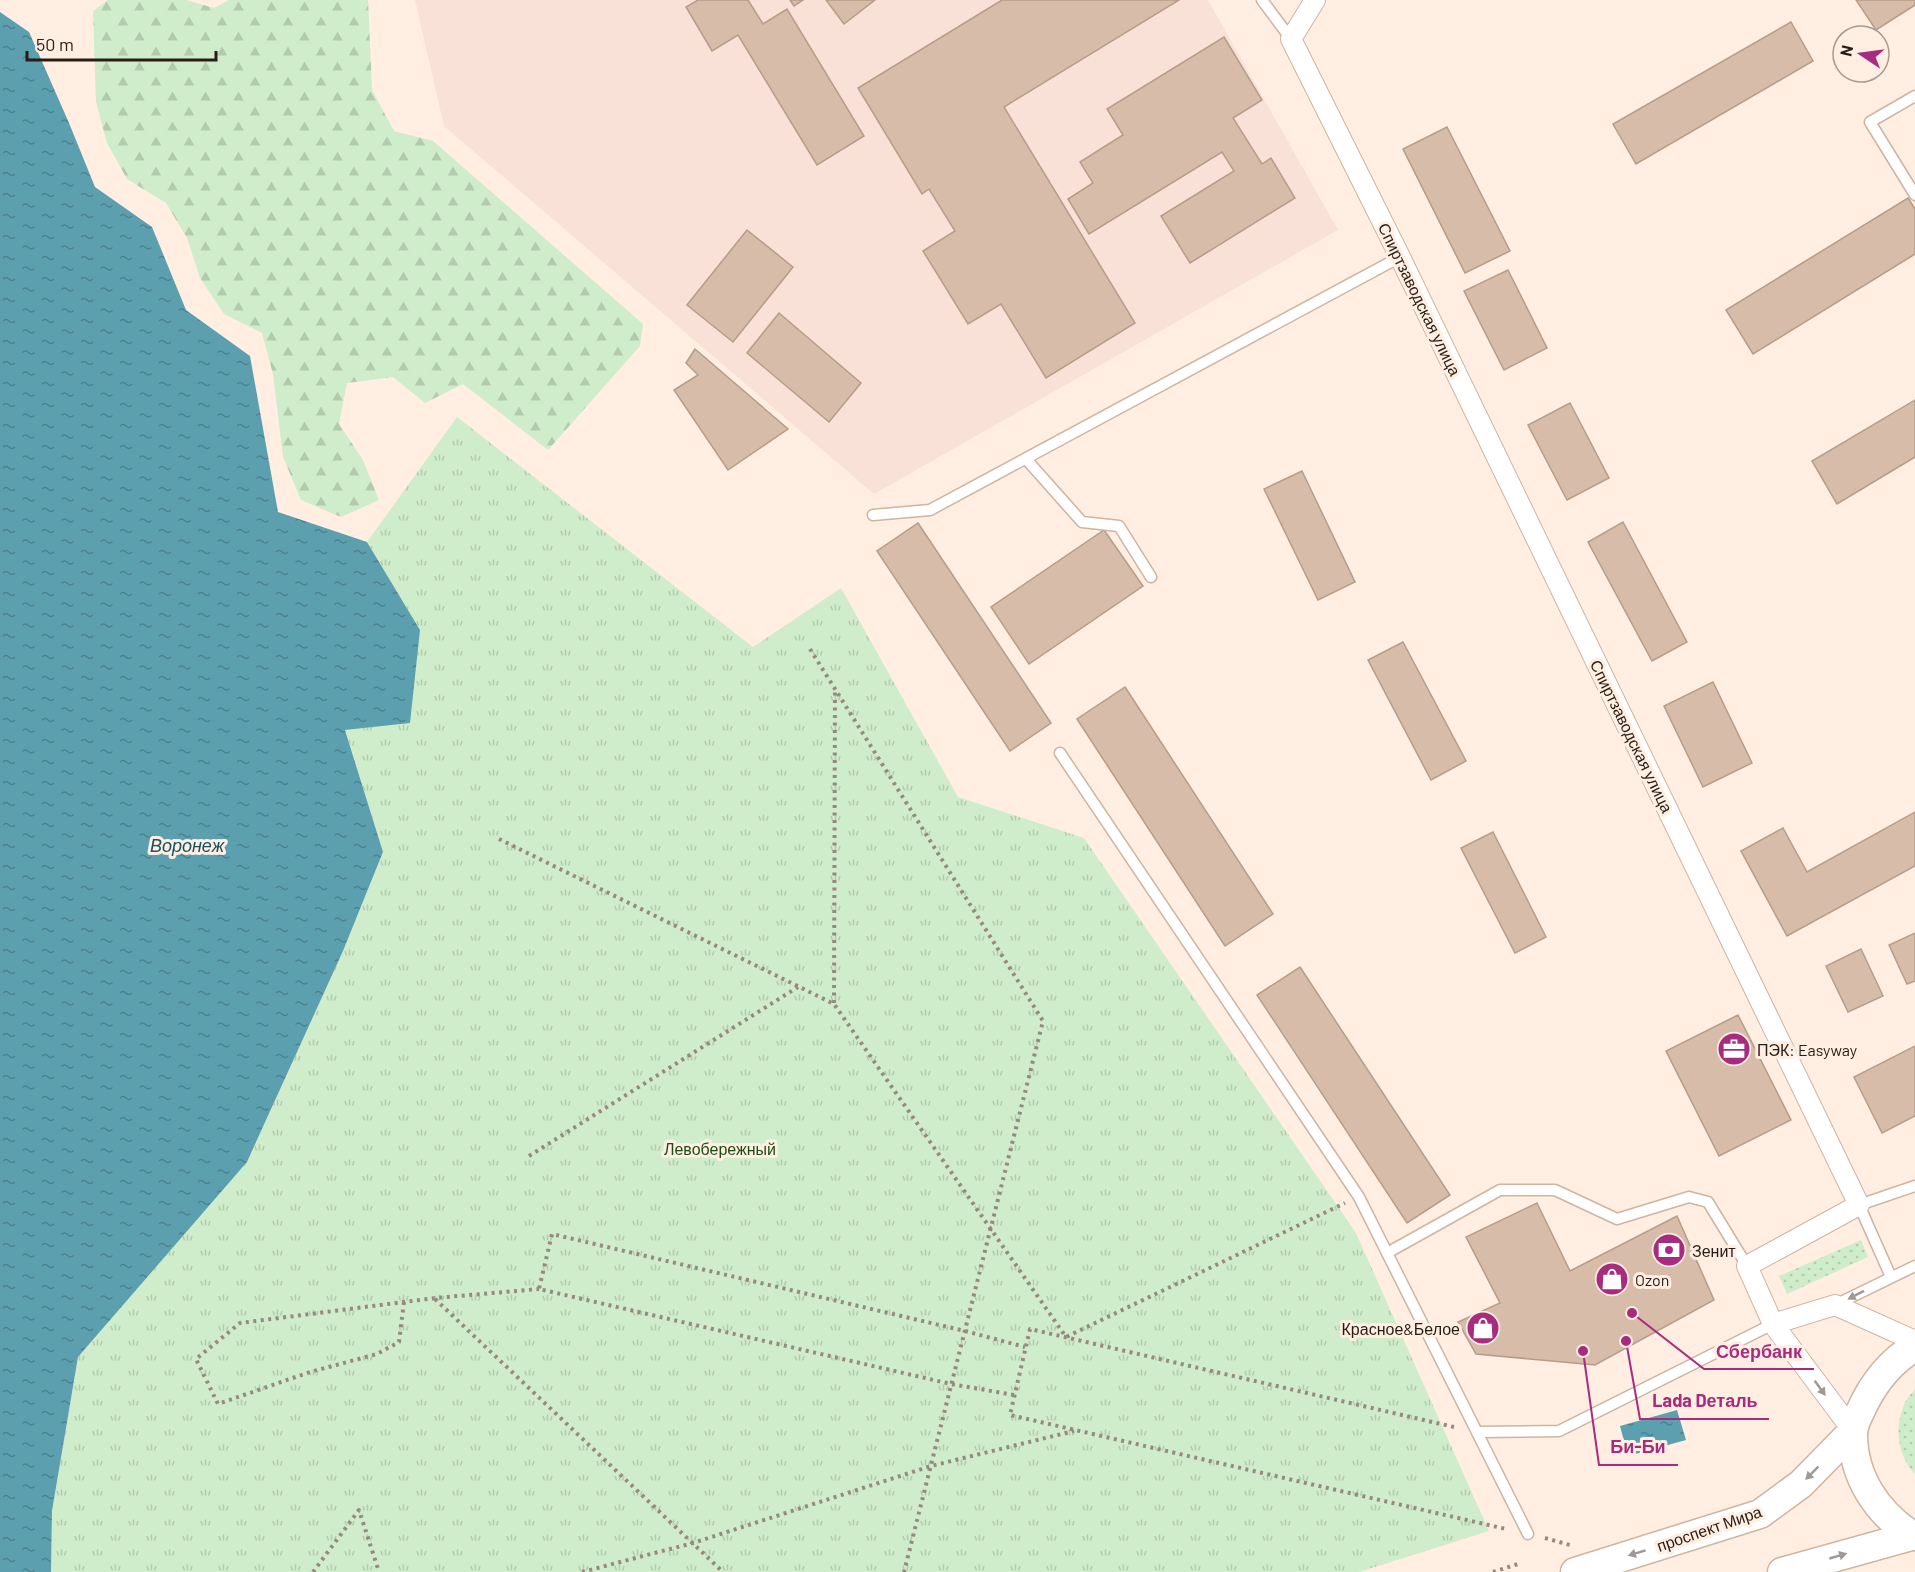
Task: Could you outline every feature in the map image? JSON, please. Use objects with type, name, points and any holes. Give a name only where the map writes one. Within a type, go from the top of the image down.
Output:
[{"type":"main road","points":[[1914,1538],[1896,1525],[1870,1496],[1856,1458],[1853,1431],[1866,1397],[1877,1380],[1899,1358],[1915,1347]]},
{"type":"main road","name":"проспект Мира","points":[[1576,1559],[1760,1514],[1801,1484],[1853,1431]]},
{"type":"main road","points":[[1782,1572],[1914,1538]]},
{"type":"street","points":[[1291,39],[1315,0]]},
{"type":"street","name":"Спиртзаводская улица","points":[[1291,39],[1400,257],[1859,1205]]},
{"type":"street","points":[[1853,1431],[1773,1324],[1747,1266],[1859,1205]]},
{"type":"street","points":[[1773,1324],[1835,1305],[1915,1341]]},
{"type":"lane","points":[[1262,0],[1291,39]]},
{"type":"lane","points":[[1915,97],[1870,122],[1915,195]]},
{"type":"lane","points":[[873,515],[930,510],[1400,257]]},
{"type":"lane","points":[[1026,459],[1082,522],[1119,526],[1151,577]]},
{"type":"lane","points":[[1060,753],[1359,1197],[1528,1534]]},
{"type":"lane","points":[[1892,1277],[1859,1205],[1915,1186]]},
{"type":"lane","points":[[1387,1253],[1500,1190],[1555,1190],[1617,1219],[1689,1197],[1708,1202],[1747,1266]]},
{"type":"lane","points":[[1835,1305],[1915,1266]]},
{"type":"lane","points":[[1477,1432],[1559,1431],[1773,1324]]},
{"type":"path","points":[[810,649],[1043,1021],[904,1572]]},
{"type":"path","points":[[834,1004],[835,689]]},
{"type":"path","points":[[499,839],[834,1004],[1066,1337]]},
{"type":"path","points":[[529,1156],[799,986]]},
{"type":"path","points":[[1066,1337],[1359,1197]]},
{"type":"path","points":[[539,1289],[552,1234],[1025,1347]]},
{"type":"path","points":[[404,1302],[399,1342],[377,1354],[310,1372],[218,1404],[196,1359],[240,1323],[435,1298],[539,1289],[951,1384],[1014,1395]]},
{"type":"path","points":[[435,1298],[723,1572]]},
{"type":"path","points":[[1477,1432],[1030,1329],[1010,1415],[1528,1534],[1576,1559]]},
{"type":"path","points":[[582,1572],[693,1543],[931,1466],[1075,1430]]},
{"type":"path","points":[[313,1572],[359,1510],[379,1572]]},
{"type":"path","points":[[1493,1572],[1518,1564]]},
{"type":"shaded area","points":[[415,0],[1208,0],[1338,230],[874,494],[444,126]]},
{"type":"green space","points":[[108,0],[186,0],[214,8],[229,0],[368,0],[372,90],[394,131],[433,141],[643,324],[640,346],[548,450],[463,384],[425,403],[393,377],[347,383],[339,424],[363,460],[379,500],[341,517],[301,500],[283,457],[273,374],[262,333],[224,314],[200,278],[187,238],[166,203],[127,179],[107,143],[96,102],[93,11]]},
{"type":"green space","name":"Левобережный","points":[[457,417],[753,647],[841,588],[958,797],[1084,838],[1356,1233],[1489,1531],[1359,1572],[51,1572],[52,1511],[78,1357],[247,1162],[343,951],[383,852],[345,729],[420,630],[367,542]]},
{"type":"green space","points":[[1861,1240],[1868,1257],[1787,1294],[1779,1276]]},
{"type":"green space","points":[[1915,1389],[1915,1474],[1901,1451],[1899,1423],[1904,1405]]},
{"type":"water","name":"Воронеж","points":[[0,12],[29,32],[95,187],[152,227],[186,310],[250,356],[278,512],[367,542],[420,630],[410,723],[345,730],[383,852],[343,951],[247,1162],[78,1357],[52,1511],[51,1572],[0,1572]]},
{"type":"water","points":[[1677,1410],[1686,1440],[1628,1456],[1620,1426]]},
{"type":"building","points":[[698,0],[748,0],[763,24],[787,9],[864,136],[817,165],[738,35],[712,51],[686,7]]},
{"type":"building","points":[[790,0],[803,0],[794,6]]},
{"type":"building","points":[[826,0],[875,0],[844,24]]},
{"type":"building","points":[[1002,0],[1179,0],[1004,107],[1135,323],[1046,378],[1001,304],[968,324],[923,251],[955,231],[929,189],[922,194],[858,88]]},
{"type":"building","points":[[1856,0],[1915,0],[1915,5],[1885,24],[1872,24]]},
{"type":"building","points":[[1791,22],[1813,61],[1636,164],[1613,124]]},
{"type":"building","points":[[1224,37],[1262,100],[1233,118],[1262,164],[1271,158],[1295,198],[1190,263],[1161,216],[1234,171],[1222,152],[1089,234],[1068,199],[1093,183],[1080,162],[1123,135],[1107,109]]},
{"type":"building","points":[[1447,127],[1510,251],[1465,273],[1403,149]]},
{"type":"building","points":[[1908,198],[1915,209],[1915,254],[1753,354],[1726,310]]},
{"type":"building","points":[[747,230],[793,267],[733,342],[687,305]]},
{"type":"building","points":[[1508,270],[1547,348],[1504,370],[1464,291]]},
{"type":"building","points":[[779,313],[861,383],[829,422],[747,353]]},
{"type":"building","points":[[695,349],[788,429],[728,470],[674,390],[698,375],[686,363]]},
{"type":"building","points":[[1915,400],[1915,457],[1837,504],[1812,461]]},
{"type":"building","points":[[1570,403],[1609,478],[1567,500],[1528,425]]},
{"type":"building","points":[[1302,471],[1355,582],[1318,600],[1264,489]]},
{"type":"building","points":[[1623,522],[1687,642],[1652,661],[1588,542]]},
{"type":"building","points":[[918,523],[1051,723],[1010,751],[877,551]]},
{"type":"building","points":[[1104,530],[1143,586],[1029,664],[991,607]]},
{"type":"building","points":[[1403,642],[1466,761],[1431,780],[1368,660]]},
{"type":"building","points":[[1713,682],[1752,763],[1703,787],[1664,706]]},
{"type":"building","points":[[1125,687],[1273,914],[1225,946],[1077,719]]},
{"type":"building","points":[[1915,812],[1915,866],[1787,936],[1741,851],[1783,828],[1807,872]]},
{"type":"building","points":[[1493,832],[1546,937],[1515,953],[1461,848]]},
{"type":"building","points":[[1915,933],[1915,981],[1907,984],[1889,945]]},
{"type":"building","points":[[1861,949],[1883,996],[1848,1012],[1826,966]]},
{"type":"building","points":[[1300,967],[1450,1195],[1407,1223],[1257,995]]},
{"type":"building","points":[[1738,1015],[1791,1120],[1719,1156],[1666,1051]]},
{"type":"building","points":[[1915,1046],[1915,1116],[1882,1133],[1854,1077]]},
{"type":"building","points":[[1537,1203],[1570,1271],[1677,1216],[1714,1300],[1595,1365],[1476,1354],[1458,1322],[1500,1303],[1466,1237]]},
{"type":"place","name":"ПЭК: Easyway","points":[[1734,1049]]},
{"type":"place","name":"Зенит","points":[[1669,1250]]},
{"type":"place","name":"Ozon","points":[[1612,1279]]},
{"type":"place","name":"Сбербанк","points":[[1632,1313]]},
{"type":"place","name":"Красное&Белое","points":[[1483,1328]]},
{"type":"place","name":"Lada Dеталь","points":[[1626,1341]]},
{"type":"place","name":"Би-Би","points":[[1583,1351]]}]
